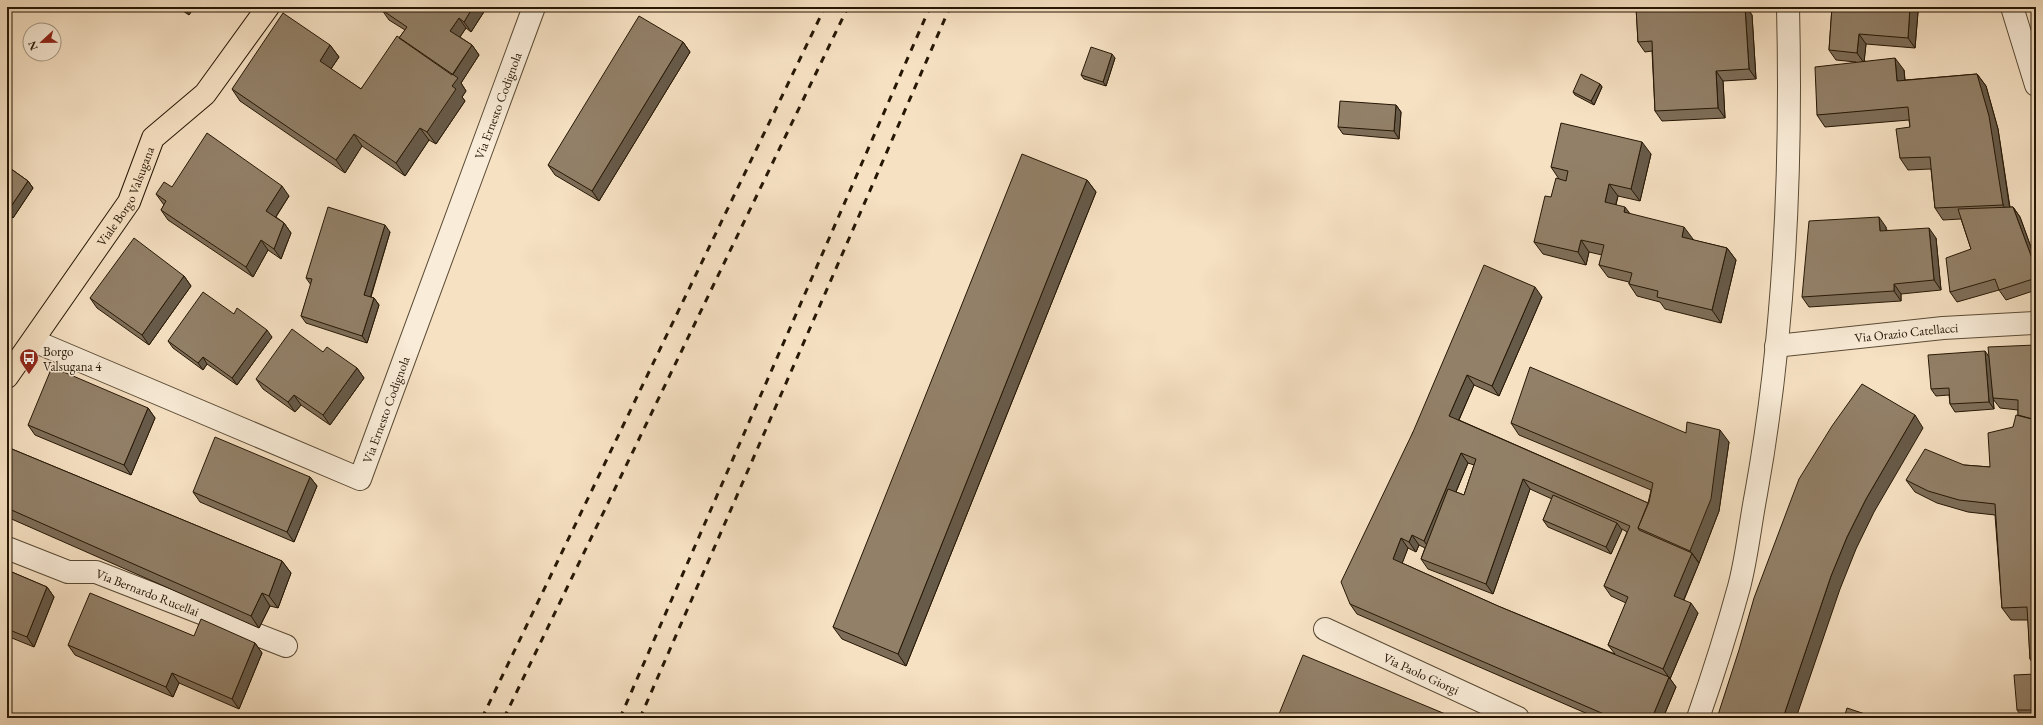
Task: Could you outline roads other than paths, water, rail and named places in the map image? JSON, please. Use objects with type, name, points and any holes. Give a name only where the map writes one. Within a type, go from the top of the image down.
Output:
[{"type":"main road","name":"Viale Borgo Valsugana","points":[[7,377],[34,341],[129,202],[153,138],[205,94],[268,7]]},
{"type":"street","name":"Via Ernesto Codignola","points":[[34,341],[360,479],[534,7]]},
{"type":"street","points":[[1698,718],[1740,585],[1768,431],[1784,254],[1790,69],[1788,7]]},
{"type":"street","points":[[2012,7],[2036,85]]},
{"type":"street","name":"Via Orazio Catellacci","points":[[1776,346],[1943,328],[2036,323]]},
{"type":"street","name":"Via Bernardo Rucellai","points":[[7,548],[68,572],[96,572],[286,646]]},
{"type":"street","name":"Via Paolo Giorgi","points":[[1325,630],[1518,718]]},
{"type":"railway","points":[[482,718],[825,7]]},
{"type":"railway","points":[[504,718],[848,7]]},
{"type":"railway","points":[[620,718],[930,7]]},
{"type":"railway","points":[[640,718],[950,7]]},
{"type":"place","name":"Borgo Valsugana 4","points":[[29,375]]}]
